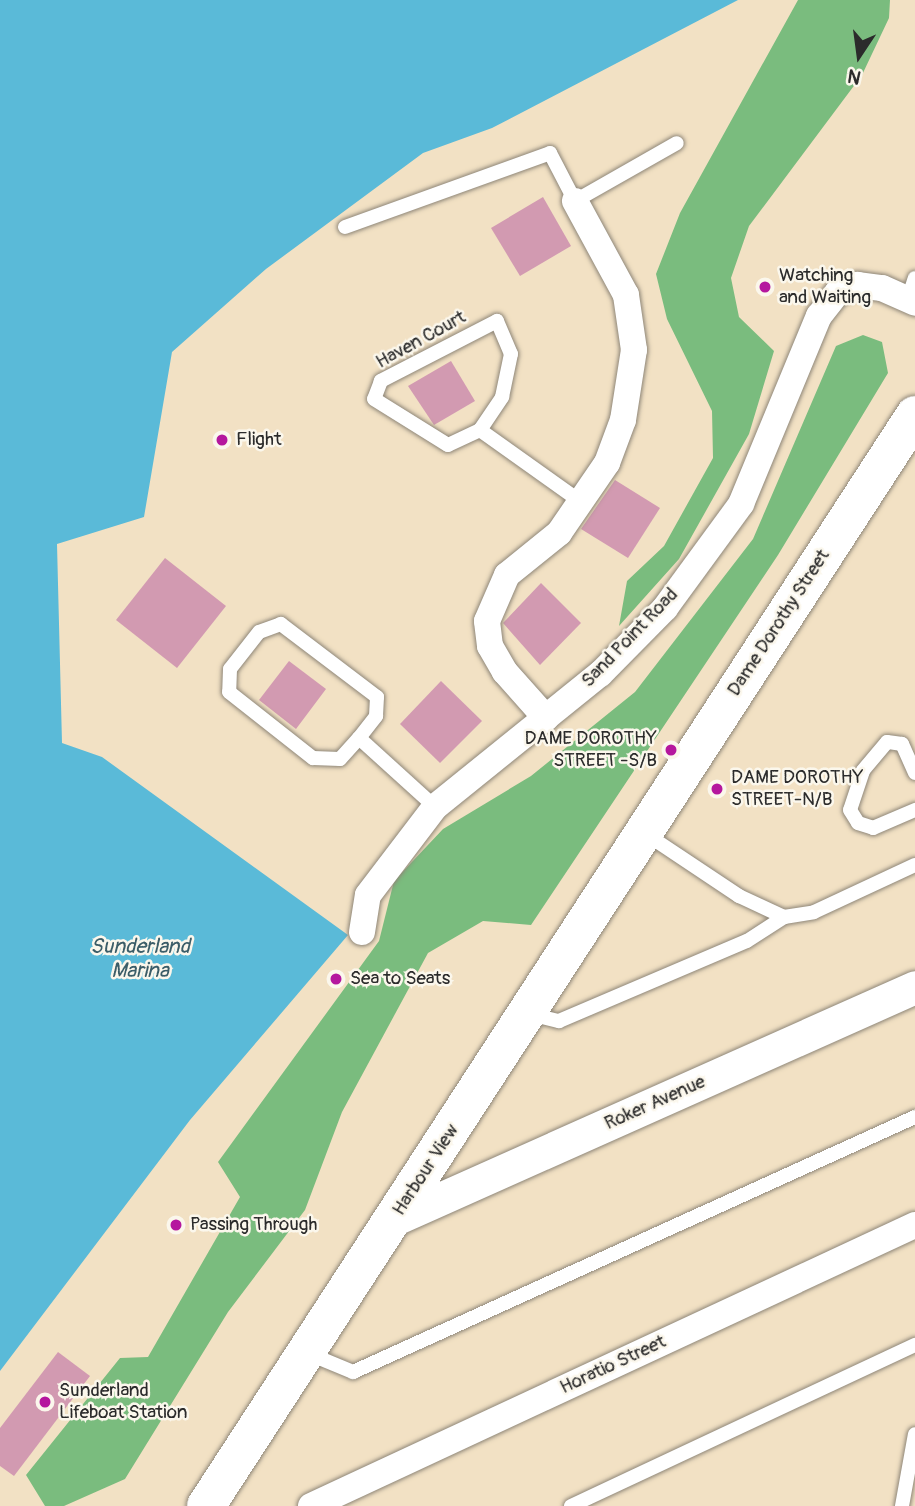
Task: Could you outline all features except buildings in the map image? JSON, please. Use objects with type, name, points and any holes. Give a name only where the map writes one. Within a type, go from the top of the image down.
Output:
[{"type":"main road","name":"Dame Dorothy Street","points":[[644,832],[915,415]]},
{"type":"main road","name":"Harbour View","points":[[215,1502],[307,1353],[644,832]]},
{"type":"street","points":[[546,718],[500,663],[487,621],[507,575],[559,533],[607,463],[623,420],[634,350],[625,295],[575,201]]},
{"type":"street","name":"Sand Point Road","points":[[362,932],[368,895],[435,807],[600,674],[664,607],[741,505],[819,316],[837,293],[857,285],[913,293]]},
{"type":"street","name":"Roker Avenue","points":[[395,1219],[915,987]]},
{"type":"street","name":"Horatio Street","points":[[310,1506],[915,1225]]},
{"type":"lane","points":[[345,227],[550,153],[575,201],[677,143]]},
{"type":"lane","name":"Haven Court","points":[[497,321],[511,354],[502,397],[480,430],[448,445],[374,399],[381,381],[497,321]]},
{"type":"lane","points":[[480,430],[581,502]]},
{"type":"lane","points":[[281,624],[376,697],[376,716],[359,738],[340,759],[313,758],[229,692],[230,669],[259,632],[281,624]]},
{"type":"lane","points":[[359,738],[435,807]]},
{"type":"lane","points":[[915,773],[902,744],[887,742],[863,771],[850,810],[858,823],[873,828],[915,810]]},
{"type":"lane","points":[[644,832],[739,896],[784,917]]},
{"type":"lane","points":[[527,1013],[559,1021],[747,942],[784,917],[814,912],[915,866]]},
{"type":"lane","points":[[307,1353],[353,1373],[915,1117]]},
{"type":"lane","points":[[571,1506],[915,1345]]},
{"type":"lane","points":[[902,1506],[915,1434]]},
{"type":"green space","points":[[798,0],[890,0],[889,18],[862,75],[749,226],[731,278],[739,317],[774,351],[749,434],[679,559],[619,626],[627,581],[664,546],[713,458],[712,411],[667,319],[656,274],[680,213]]},
{"type":"green space","points":[[863,335],[882,342],[888,373],[778,555],[531,925],[483,921],[428,953],[342,1112],[305,1210],[228,1312],[125,1479],[64,1506],[45,1506],[26,1475],[120,1358],[148,1357],[240,1197],[218,1162],[379,941],[394,881],[443,829],[531,776],[635,692],[753,539],[836,346]]},
{"type":"water","name":"Sunderland Marina","points":[[0,0],[738,0],[492,128],[423,153],[266,269],[172,352],[144,517],[57,544],[62,743],[102,757],[348,935],[190,1120],[0,1371]]},
{"type":"place","name":"Watching and Waiting","points":[[765,287]]},
{"type":"place","name":"Flight","points":[[222,440]]},
{"type":"place","name":"DAME DOROTHY STREET -S/B","points":[[671,750]]},
{"type":"place","name":"DAME DOROTHY STREET-N/B","points":[[717,789]]},
{"type":"place","name":"Sea to Seats","points":[[336,979]]},
{"type":"place","name":"Passing Through","points":[[176,1225]]},
{"type":"place","name":"Sunderland Lifeboat Station","points":[[45,1402]]}]
